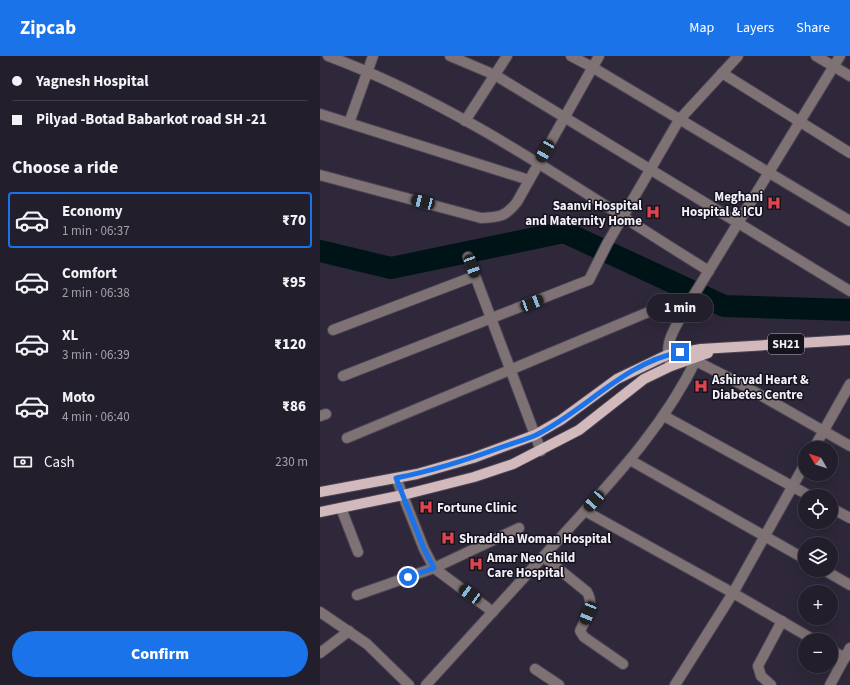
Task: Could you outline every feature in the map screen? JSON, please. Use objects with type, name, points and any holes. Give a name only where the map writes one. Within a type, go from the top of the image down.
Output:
[{"type":"main road","name":"SH21","points":[[320,492],[416,474],[472,458],[535,435],[560,420],[616,379],[667,354],[701,349],[722,349],[850,340]]},
{"type":"main road","name":"SH21","points":[[320,512],[403,495],[474,477],[513,464],[541,451],[579,430],[644,380],[671,366],[697,359],[722,349]]},
{"type":"street","points":[[328,56],[368,71],[465,121],[539,163],[622,218],[709,271]]},
{"type":"street","points":[[349,123],[374,56]]},
{"type":"street","points":[[450,56],[495,75],[564,118],[739,222],[850,291]]},
{"type":"street","points":[[465,121],[507,56]]},
{"type":"street","points":[[571,56],[592,67],[850,221]]},
{"type":"street","points":[[320,174],[481,218],[497,217],[508,213],[517,202],[599,56]]},
{"type":"street","points":[[343,376],[587,282],[594,273],[622,218],[679,120],[738,56]]},
{"type":"street","points":[[816,56],[850,76]]},
{"type":"street","points":[[671,366],[667,354],[668,344],[683,313],[840,56]]},
{"type":"street","points":[[722,73],[850,152]]},
{"type":"street","points":[[320,114],[529,180]]},
{"type":"street","points":[[468,257],[541,451]]},
{"type":"street","points":[[333,330],[475,276]]},
{"type":"street","points":[[347,438],[663,306]]},
{"type":"street","points":[[426,685],[630,460],[664,416],[697,359],[850,446]]},
{"type":"street","points":[[818,441],[850,384]]},
{"type":"street","points":[[664,416],[798,489]]},
{"type":"street","points":[[630,460],[798,555]]},
{"type":"street","points":[[675,685],[733,593],[798,476]]},
{"type":"street","points":[[396,478],[424,549],[434,568],[493,612]]},
{"type":"street","points":[[341,508],[358,552]]},
{"type":"street","points":[[585,511],[733,593],[802,633]]},
{"type":"street","points":[[838,512],[850,518]]},
{"type":"street","points":[[357,595],[434,568],[519,528]]},
{"type":"street","points":[[544,556],[587,592],[590,598],[591,605],[580,631],[584,637],[624,664]]},
{"type":"street","points":[[836,577],[850,585]]},
{"type":"street","points":[[320,612],[367,644],[409,685]]},
{"type":"street","points":[[771,685],[761,676],[758,666],[782,622]]},
{"type":"street","points":[[320,653],[349,631]]},
{"type":"street","points":[[830,685],[850,648]]},
{"type":"street","points":[[838,654],[844,658]]},
{"type":"street","points":[[535,670],[559,685]]},
{"type":"waterway","points":[[320,251],[391,268],[564,232],[724,306],[850,310]]},
{"type":"place","name":"Meghani Hospital & ICU","points":[[774,203]]},
{"type":"place","name":"Saanvi Hospital and Maternity Home","points":[[653,212]]},
{"type":"place","name":"Ashirvad Heart & Diabetes Centre","points":[[701,386]]},
{"type":"place","name":"Fortune Clinic","points":[[426,507]]},
{"type":"place","name":"Shraddha Woman Hospital","points":[[448,538]]},
{"type":"place","name":"Amar Neo Child Care Hospital","points":[[476,564]]},
{"type":"route","points":[[408,577],[434,568],[424,549],[396,478],[416,474],[472,458],[535,435],[560,420],[616,379],[657,358],[667,354],[680,352]]}]
